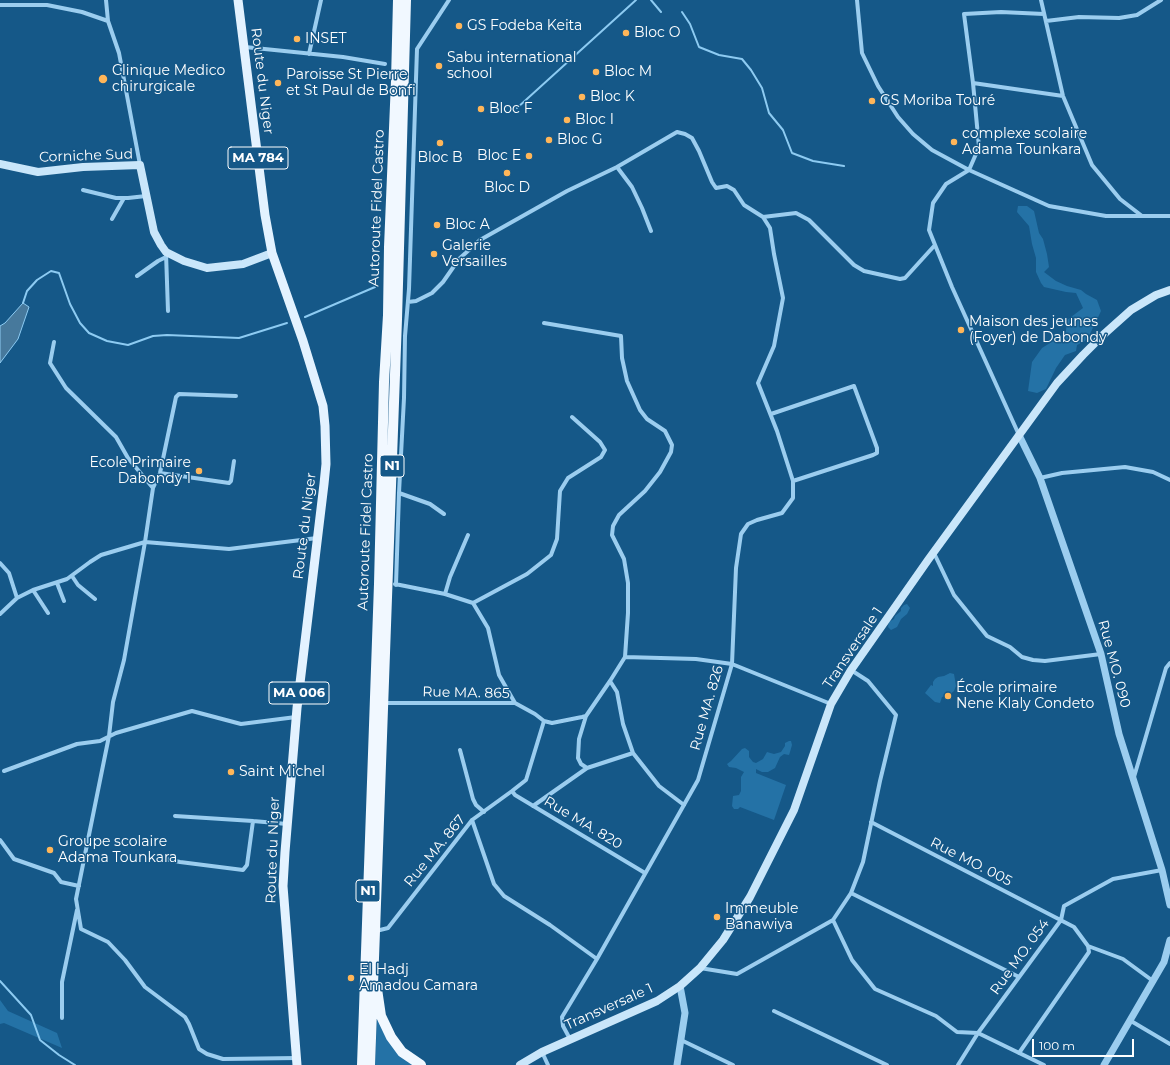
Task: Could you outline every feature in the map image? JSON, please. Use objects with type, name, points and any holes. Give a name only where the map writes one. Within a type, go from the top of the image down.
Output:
[{"type":"highway","name":"Autoroute Fidel Castro","points":[[362,1065],[398,0]]},
{"type":"highway","name":"Autoroute Fidel Castro","points":[[370,1065],[384,703],[392,584],[406,0]]},
{"type":"highway","points":[[373,966],[381,1016],[386,1028],[402,1052],[421,1065]]},
{"type":"main road","name":"Route du Niger","points":[[238,0],[265,215],[272,253],[303,341],[323,406],[325,426],[326,464],[296,717],[283,886],[297,1061]]},
{"type":"main road","name":"Corniche Sud","points":[[0,164],[38,172],[83,167],[140,165],[154,232],[166,255]]},
{"type":"main road","points":[[166,255],[207,268],[243,264],[272,253]]},
{"type":"main road","name":"Transversale 1","points":[[512,1065],[523,1063],[570,1039],[657,1002],[680,986],[700,968],[724,940],[750,897],[794,810],[831,704],[851,670],[934,552],[1057,383],[1103,335],[1131,310],[1156,295],[1170,290]]},
{"type":"street","points":[[106,0],[108,21],[119,53],[140,165]]},
{"type":"street","points":[[309,54],[321,0]]},
{"type":"street","points":[[449,0],[417,49],[408,302],[405,336],[404,398],[392,584],[445,594],[473,603],[488,628],[499,675],[514,703]]},
{"type":"street","points":[[857,0],[862,52],[878,86],[898,117],[913,134],[932,150],[969,170],[1049,206],[1106,216],[1170,216]]},
{"type":"street","points":[[1041,0],[1063,96],[1092,164],[1120,199],[1143,217]]},
{"type":"street","points":[[1046,21],[1079,17],[1119,18],[1137,15],[1160,0]]},
{"type":"street","points":[[0,4],[47,5],[82,12],[108,21]]},
{"type":"street","points":[[1019,435],[952,287],[929,230],[933,203],[946,184],[969,170],[979,147],[973,83],[964,14],[1001,12],[1044,14]]},
{"type":"street","points":[[244,47],[386,64]]},
{"type":"street","points":[[973,83],[1063,96]]},
{"type":"street","points":[[408,302],[416,301],[432,293],[443,282],[459,259],[480,240],[560,194],[617,167],[677,132],[692,138],[716,188],[727,186],[734,190],[744,205],[763,217],[796,213],[809,220],[854,264],[864,271],[900,279],[905,278],[935,245]]},
{"type":"street","points":[[617,167],[632,187],[651,232]]},
{"type":"street","points":[[83,190],[116,198],[146,196]]},
{"type":"street","points":[[112,219],[124,198]]},
{"type":"street","name":"Rue MA. 826","points":[[570,1039],[563,1026],[562,1016],[597,959],[698,780],[732,664],[736,568],[742,534],[748,524],[782,513],[793,498],[793,481],[777,430],[758,383],[774,346],[783,298],[770,228],[763,217]]},
{"type":"street","points":[[137,276],[166,255]]},
{"type":"street","points":[[166,255],[168,311]]},
{"type":"street","points":[[544,323],[621,336],[622,358],[627,381],[640,410],[647,419],[665,431],[672,445],[660,472],[645,492],[619,516],[613,526],[612,535],[624,559],[628,583],[628,613],[625,657],[586,716],[579,739],[578,758],[581,764],[587,768]]},
{"type":"street","points":[[54,342],[50,363],[66,388],[116,437],[128,458],[153,488]]},
{"type":"street","points":[[771,414],[854,386],[877,448],[877,453],[873,455],[793,481]]},
{"type":"street","points":[[236,396],[179,394],[176,397],[160,472],[153,488],[124,660],[113,702],[109,736],[76,899],[81,929],[108,942],[145,987],[184,1017],[199,1049],[203,1052],[224,1058],[297,1061]]},
{"type":"street","points":[[473,603],[527,574],[551,555],[557,539],[560,491],[568,478],[601,457],[605,450],[600,442],[572,417]]},
{"type":"street","name":"Rue MO. 090","points":[[1019,435],[1040,478],[1101,654],[1119,734],[1162,870],[1170,905]]},
{"type":"street","points":[[160,472],[229,483],[231,481],[234,461]]},
{"type":"street","points":[[1040,478],[1062,473],[1126,467],[1153,472],[1170,480]]},
{"type":"street","points":[[399,493],[430,504],[444,514]]},
{"type":"street","points":[[445,594],[450,577],[468,535]]},
{"type":"street","points":[[0,614],[17,598],[33,590],[67,579],[101,556],[145,542],[229,549],[318,538]]},
{"type":"street","points":[[934,552],[954,595],[987,636],[1010,647],[1022,657],[1045,662],[1101,654]]},
{"type":"street","points":[[0,563],[9,573],[17,598]]},
{"type":"street","points":[[72,576],[78,585],[95,598]]},
{"type":"street","points":[[57,583],[64,601]]},
{"type":"street","points":[[33,590],[48,613]]},
{"type":"street","points":[[625,657],[696,659],[732,664],[831,704]]},
{"type":"street","points":[[1133,780],[1166,668],[1170,663]]},
{"type":"street","points":[[700,968],[737,974],[833,920],[851,893],[863,862],[896,715],[868,681],[851,670]]},
{"type":"street","points":[[610,681],[617,692],[623,724],[633,753],[659,786],[684,805]]},
{"type":"street","name":"Rue MA. 865","points":[[384,703],[514,703],[535,714],[544,721]]},
{"type":"street","points":[[4,771],[77,744],[100,741],[116,733],[192,711],[241,724],[296,717]]},
{"type":"street","points":[[544,721],[552,723],[586,716]]},
{"type":"street","name":"Rue MA. 867","points":[[375,931],[388,928],[472,820],[526,780],[544,721]]},
{"type":"street","points":[[460,750],[473,799],[476,806],[484,812]]},
{"type":"street","points":[[533,806],[587,768],[633,753]]},
{"type":"street","name":"Rue MA. 820","points":[[512,791],[515,795],[645,873]]},
{"type":"street","points":[[175,816],[287,824]]},
{"type":"street","points":[[472,820],[494,884],[504,896],[550,925],[597,959]]},
{"type":"street","points":[[161,858],[180,862],[243,870],[247,865],[253,822]]},
{"type":"street","name":"Rue MO. 005","points":[[871,822],[1074,927],[1088,946]]},
{"type":"street","points":[[0,840],[14,859],[54,873],[61,882],[79,886]]},
{"type":"street","name":"Rue MO. 054","points":[[958,1065],[978,1033],[1061,920],[1064,906],[1113,879],[1162,870]]},
{"type":"street","points":[[851,893],[1019,977]]},
{"type":"street","points":[[62,1018],[62,982],[78,908]]},
{"type":"street","points":[[833,920],[852,960],[875,989],[936,1016],[957,1032],[978,1033],[1044,1065]]},
{"type":"street","points":[[1104,1065],[1164,962],[1170,940]]},
{"type":"street","points":[[1018,1053],[1088,952],[1088,946],[1123,959],[1153,981]]},
{"type":"street","points":[[677,1065],[685,1013],[680,986]]},
{"type":"street","points":[[774,1011],[887,1065]]},
{"type":"street","points":[[1130,1021],[1170,1044]]},
{"type":"street","points":[[681,1040],[733,1065]]},
{"type":"street","points":[[542,1052],[548,1065]]},
{"type":"shaded area","points":[[1018,206],[1027,206],[1034,211],[1039,233],[1043,239],[1047,254],[1049,267],[1044,272],[1056,281],[1081,290],[1097,300],[1101,311],[1089,336],[1085,341],[1077,345],[1076,351],[1065,355],[1056,368],[1046,389],[1037,393],[1028,391],[1032,362],[1042,348],[1066,331],[1067,320],[1083,308],[1076,293],[1044,287],[1041,283],[1036,272],[1036,258],[1029,226],[1017,212]]},
{"type":"shaded area","points":[[23,303],[29,307],[18,339],[0,363],[0,326],[5,323]]},
{"type":"shaded area","points":[[907,604],[910,608],[907,614],[901,619],[897,627],[891,630],[888,627],[889,622],[894,619],[904,605]]},
{"type":"shaded area","points":[[950,673],[954,674],[956,686],[954,691],[949,695],[942,697],[940,703],[935,702],[925,693],[931,685],[933,686],[935,679]]},
{"type":"shaded area","points":[[791,741],[792,745],[789,755],[784,754],[780,757],[775,768],[768,772],[762,772],[756,769],[756,773],[786,785],[774,820],[740,807],[738,809],[734,809],[732,806],[733,796],[739,795],[741,791],[741,777],[744,772],[736,768],[729,767],[727,764],[742,749],[745,748],[749,751],[749,757],[756,763],[763,759],[767,752],[774,754],[781,752],[785,746],[785,743]]},
{"type":"shaded area","points":[[0,1000],[8,1011],[57,1033],[62,1048],[4,1023],[0,1024]]},
{"type":"shaded area","points":[[377,1020],[413,1065],[375,1065]]},
{"type":"waterway","points":[[517,108],[636,0]]},
{"type":"waterway","points":[[651,0],[661,12]]},
{"type":"waterway","points":[[682,12],[690,24],[699,47],[719,55],[742,59],[751,70],[762,88],[769,113],[783,130],[792,153],[813,161],[844,166]]},
{"type":"waterway","points":[[23,303],[27,291],[37,280],[51,271],[59,273],[70,304],[80,323],[89,333],[107,341],[128,345],[153,336],[167,335],[239,338],[287,323]]},
{"type":"waterway","points":[[305,317],[375,287]]},
{"type":"waterway","points":[[0,981],[31,1015],[40,1040],[75,1065]]},
{"type":"place","name":"GS Fodeba Keita","points":[[459,26]]},
{"type":"place","name":"Bloc O","points":[[626,33]]},
{"type":"place","name":"INSET","points":[[297,39]]},
{"type":"place","name":"Sabu international school","points":[[439,66]]},
{"type":"place","name":"Bloc M","points":[[596,72]]},
{"type":"place","name":"Clinique Medico chirurgicale","points":[[103,79]]},
{"type":"place","name":"Paroisse St Pierre et St Paul de Bonfi","points":[[278,83]]},
{"type":"place","name":"Bloc K","points":[[582,97]]},
{"type":"place","name":"GS Moriba Touré","points":[[872,101]]},
{"type":"place","name":"Bloc F","points":[[481,109]]},
{"type":"place","name":"Bloc I","points":[[567,120]]},
{"type":"place","name":"Bloc G","points":[[549,140]]},
{"type":"place","name":"complexe scolaire Adama Tounkara","points":[[954,142]]},
{"type":"place","name":"Bloc B","points":[[440,143]]},
{"type":"place","name":"Bloc E","points":[[529,156]]},
{"type":"place","name":"Bloc D","points":[[507,173]]},
{"type":"place","name":"Bloc A","points":[[437,225]]},
{"type":"place","name":"Galerie Versailles","points":[[434,254]]},
{"type":"place","name":"Maison des jeunes (Foyer) de Dabondy","points":[[961,330]]},
{"type":"place","name":"Ecole Primaire Dabondy 1","points":[[199,471]]},
{"type":"place","name":"École primaire Nene Klaly Condeto","points":[[948,696]]},
{"type":"place","name":"Saint Michel","points":[[231,772]]},
{"type":"place","name":"Groupe scolaire Adama Tounkara","points":[[50,850]]},
{"type":"place","name":"Immeuble Banawiya","points":[[717,917]]},
{"type":"place","name":"El Hadj Amadou Camara","points":[[351,978]]}]
